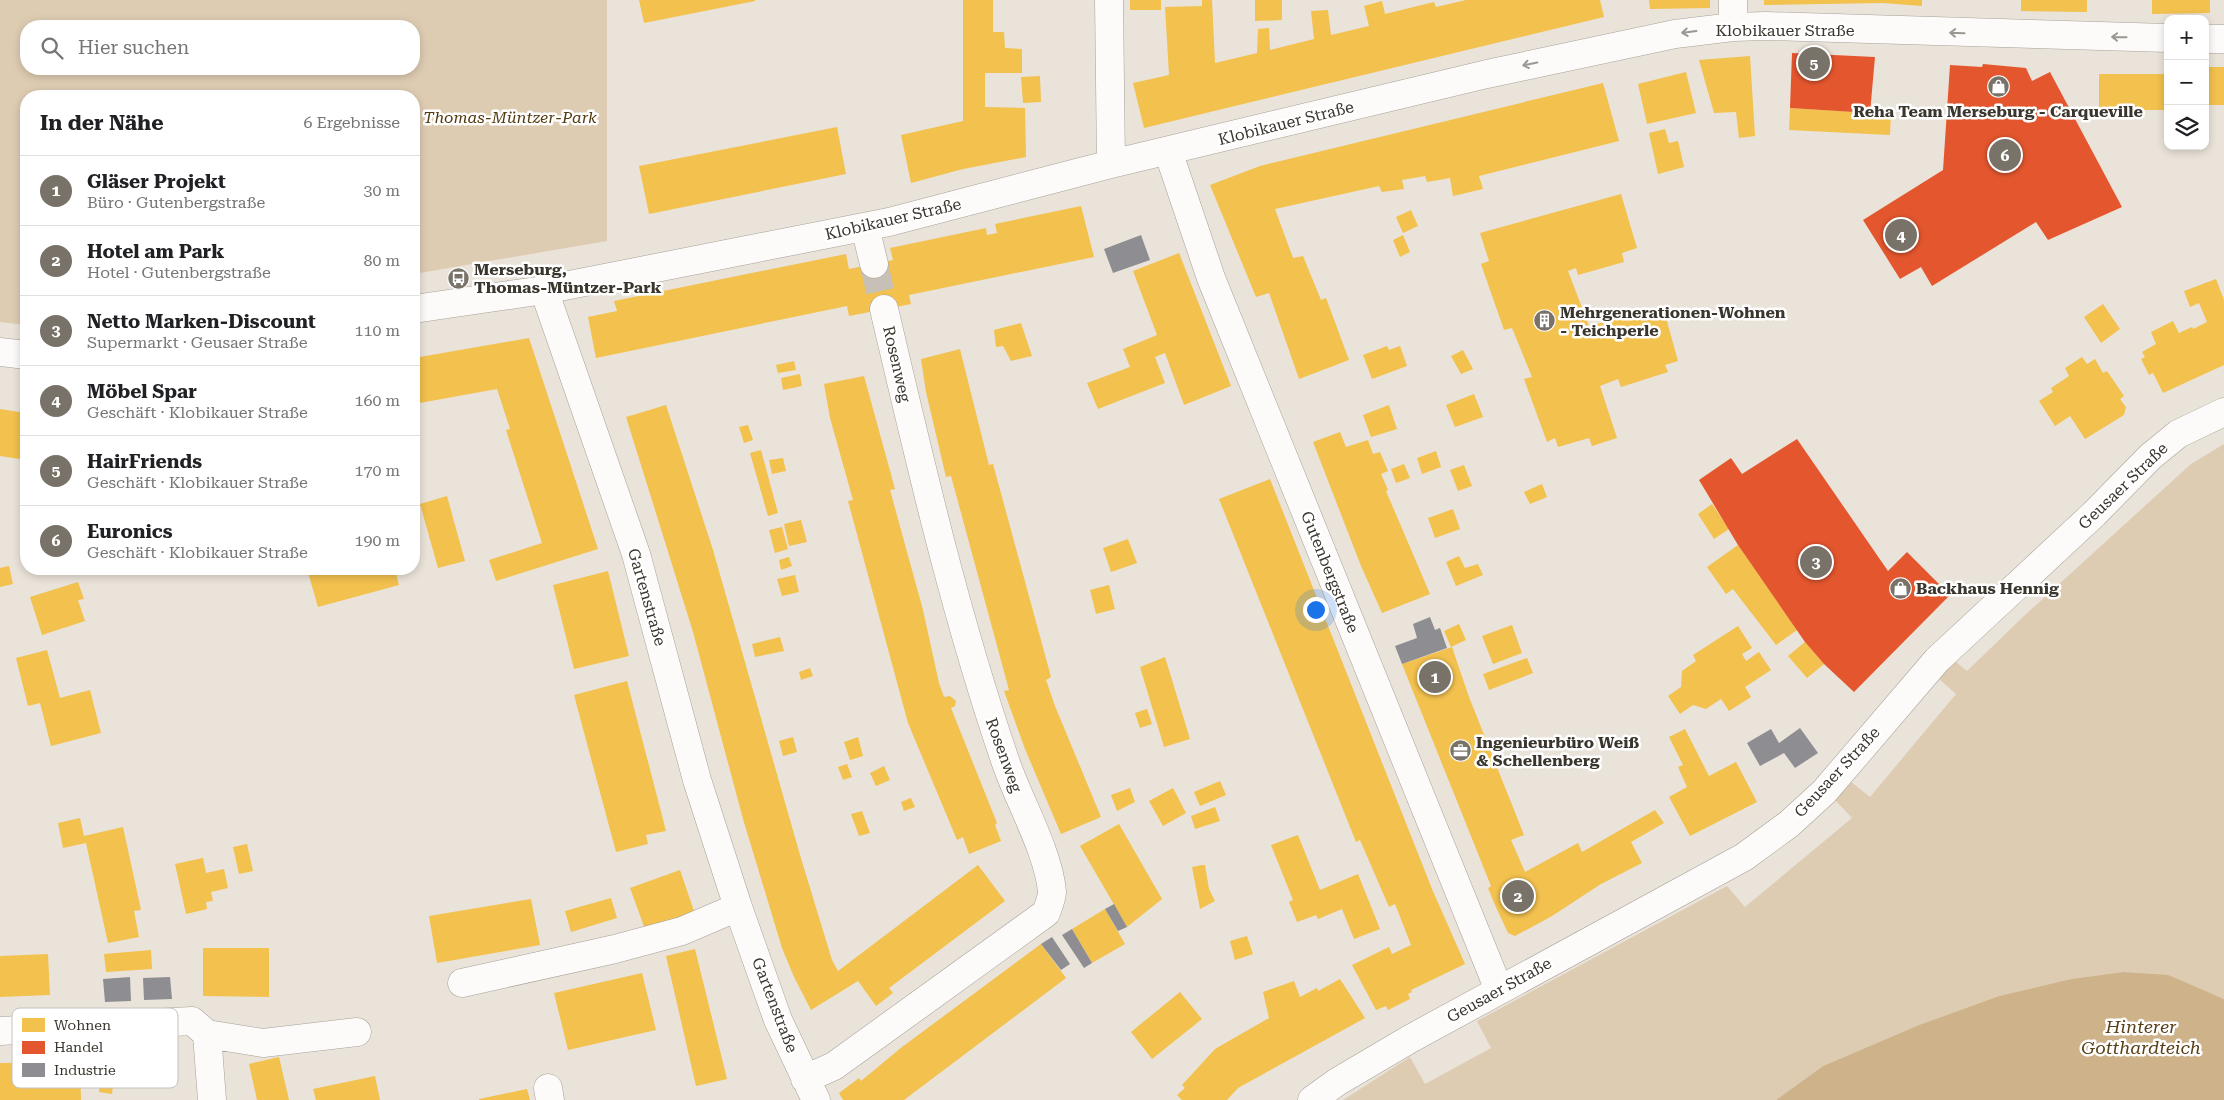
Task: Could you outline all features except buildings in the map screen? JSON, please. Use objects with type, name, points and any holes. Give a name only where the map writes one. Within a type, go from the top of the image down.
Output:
[{"type":"street","points":[[1109,0],[1111,164]]},
{"type":"street","points":[[1733,0],[1733,27]]},
{"type":"street","name":"Klobikauer Straße","points":[[420,308],[544,290],[865,227],[1111,164],[1506,69],[1675,34],[1733,27],[2164,38]]},
{"type":"street","points":[[2209,39],[2224,39]]},
{"type":"street","name":"Gutenbergstraße","points":[[1168,151],[1211,278],[1499,990]]},
{"type":"street","points":[[865,227],[874,264]]},
{"type":"street","name":"Gartenstraße","points":[[544,290],[636,554],[697,780],[738,908],[778,1020],[811,1090]]},
{"type":"street","name":"Rosenweg","points":[[811,1090],[834,1066],[1046,914],[1052,893],[1043,856],[1012,781],[978,680],[932,514],[884,309]]},
{"type":"street","points":[[0,352],[20,354]]},
{"type":"street","name":"Geusaer Straße","points":[[1312,1100],[1337,1082],[1499,990],[1744,857],[1789,824],[1824,792],[1937,660],[2094,514],[2150,456],[2178,434],[2224,412]]},
{"type":"street","points":[[462,983],[614,949],[682,931],[738,908]]},
{"type":"street","points":[[178,1028],[200,1028],[263,1043],[357,1032]]},
{"type":"street","points":[[200,1028],[212,1100]]},
{"type":"green space","name":"Thomas-Müntzer-Park","points":[[0,0],[607,0],[607,241],[420,273],[420,90],[20,90],[20,324],[0,322]]},
{"type":"green space","points":[[2224,444],[2224,999],[2123,972],[2071,979],[1999,996],[1919,1025],[1823,1066],[1776,1100],[1343,1100],[1410,1057],[1425,1084],[1491,1048],[1477,1021],[1727,886],[1745,907],[1852,818],[1835,800],[1850,781],[1870,797],[1956,694],[1938,678],[1955,661],[1967,671],[2025,615],[2191,464]]},
{"type":"water","name":"Hinterer Gotthardteich","points":[[2123,972],[2168,975],[2224,999],[2224,1100],[1776,1100],[1823,1066],[1919,1025],[1999,996],[2071,979]]},
{"type":"tunnel","points":[[874,264],[884,309]]},
{"type":"place","name":"HairFriends","points":[[1814,63]]},
{"type":"place","name":"Reha Team Merseburg - Carqueville","points":[[1998,87]]},
{"type":"place","name":"Euronics","points":[[2005,155]]},
{"type":"place","name":"Möbel Spar","points":[[1901,235]]},
{"type":"place","name":"Merseburg, Thomas-Müntzer-Park","points":[[458,278]]},
{"type":"place","name":"Mehrgenerationen-Wohnen - Teichperle","points":[[1544,321]]},
{"type":"place","name":"Netto Marken-Discount","points":[[1816,562]]},
{"type":"place","name":"Backhaus Hennig","points":[[1900,588]]},
{"type":"place","name":"Gläser Projekt","points":[[1435,677]]},
{"type":"place","name":"Ingenieurbüro Weiß & Schellenberg","points":[[1460,751]]},
{"type":"place","name":"Hotel am Park","points":[[1518,896]]}]
